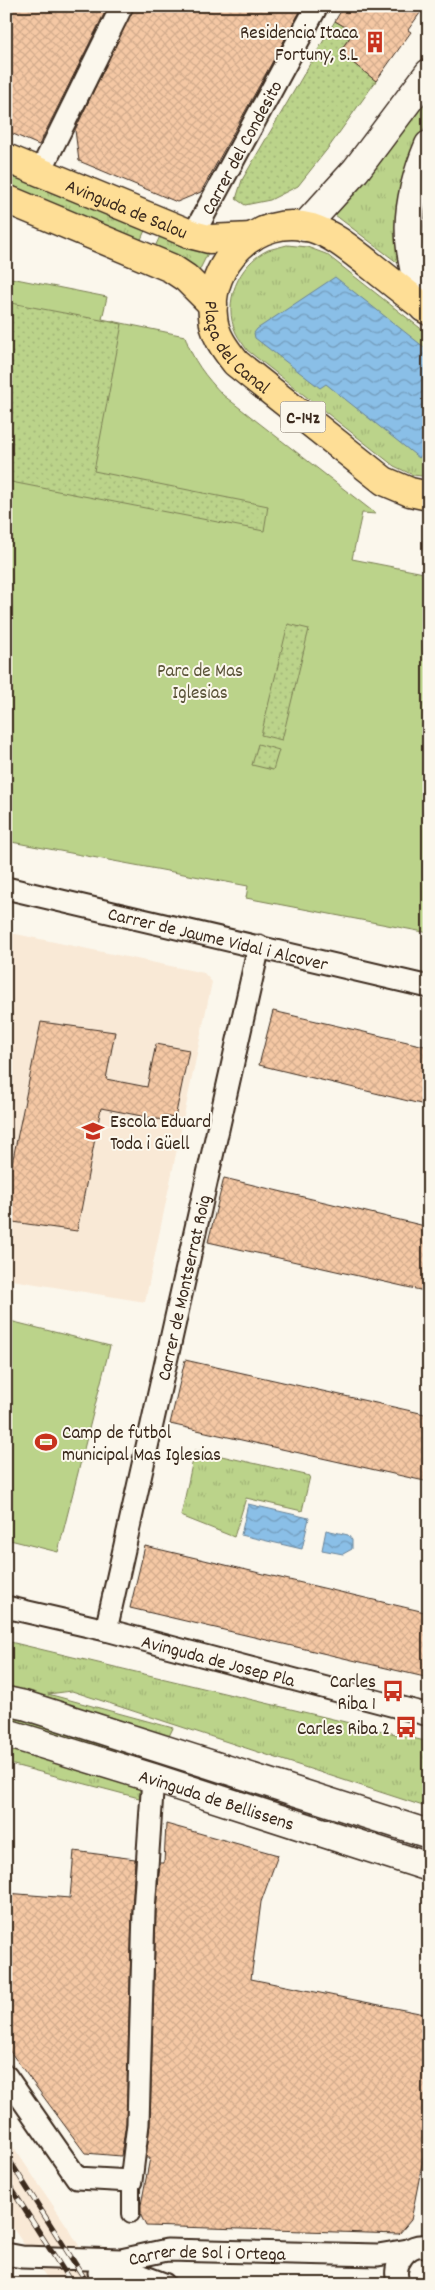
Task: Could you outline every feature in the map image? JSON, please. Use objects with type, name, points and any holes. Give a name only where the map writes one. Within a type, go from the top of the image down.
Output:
[{"type":"main road","points":[[304,227],[356,170],[429,73]]},
{"type":"main road","points":[[427,310],[414,272],[408,234],[414,188],[429,144]]},
{"type":"main road","name":"Avinguda de Salou","points":[[6,158],[193,235],[209,239],[252,238]]},
{"type":"main road","points":[[6,199],[171,268],[186,278],[212,305]]},
{"type":"main road","name":"Plaça del Canal","points":[[427,310],[334,237],[310,228],[284,226],[259,233],[237,247],[221,268],[213,292],[212,318],[221,343],[236,363],[384,481],[410,492],[429,496]]},
{"type":"main road","name":"Avinguda de Bellissens","points":[[6,1701],[43,1711],[429,1834]]},
{"type":"main road","name":"Avinguda de Bellissens","points":[[6,1733],[429,1867]]},
{"type":"street","points":[[40,172],[122,6]]},
{"type":"street","name":"Carrer del Condesito","points":[[193,235],[317,6]]},
{"type":"street","name":"Carrer de Jaume Vidal i Alcover","points":[[6,888],[429,987]]},
{"type":"street","name":"Carrer de Montserrat Roig","points":[[106,1630],[259,946]]},
{"type":"street","name":"Avinguda de Josep Pla","points":[[6,1607],[106,1630],[429,1715]]},
{"type":"street","points":[[131,2214],[131,2181],[138,2124],[144,1911],[153,1778]]},
{"type":"street","points":[[6,2076],[77,2178],[131,2181]]},
{"type":"street","points":[[399,2284],[396,2273],[402,2256],[419,2249]]},
{"type":"street","name":"Carrer de Sol i Ortega","points":[[6,2254],[22,2257],[121,2260],[167,2250],[378,2255],[419,2249]]},
{"type":"street","name":"Carrer de Sol i Ortega","points":[[6,2269],[140,2275],[164,2284]]},
{"type":"shaded area","name":"Escola Eduard Toda i Güell","points":[[6,932],[204,973],[212,982],[145,1302],[6,1279]]},
{"type":"shaded area","points":[[6,2136],[67,2226],[102,2284],[51,2284],[6,2218]]},
{"type":"green space","points":[[335,21],[354,32],[339,52],[376,81],[329,147],[298,186],[270,200],[245,205],[236,199],[242,180]]},
{"type":"green space","points":[[429,93],[429,118],[409,159],[397,221],[398,263],[335,215]]},
{"type":"green space","points":[[6,171],[146,228],[139,244],[6,188]]},
{"type":"green space","points":[[161,234],[208,253],[199,271],[186,262],[154,249]]},
{"type":"green space","points":[[287,245],[307,247],[326,254],[429,335],[429,477],[413,475],[394,466],[247,350],[236,333],[232,321],[232,297],[241,275],[257,256],[268,250]]},
{"type":"green space","name":"Parc de Mas Iglesias","points":[[6,277],[107,297],[102,319],[185,336],[200,368],[223,395],[376,514],[362,513],[352,559],[429,574],[429,933],[246,898],[248,886],[6,841]]},
{"type":"green space","points":[[6,302],[122,324],[94,471],[268,506],[264,531],[6,481]]},
{"type":"green space","points":[[288,624],[309,629],[282,740],[261,735]]},
{"type":"green space","points":[[258,744],[279,750],[273,770],[252,765]]},
{"type":"green space","name":"Camp de futbol municipal Mas Iglesias","points":[[6,1320],[110,1346],[58,1552],[6,1539]]},
{"type":"green space","points":[[195,1450],[310,1476],[302,1511],[246,1498],[234,1537],[181,1516]]},
{"type":"green space","points":[[6,1641],[429,1742],[429,1808],[72,1691],[48,1694],[173,1728],[139,1798],[6,1763]]},
{"type":"water","points":[[335,277],[429,351],[429,451],[419,458],[326,384],[320,388],[255,338],[254,333],[257,329]]},
{"type":"water","points":[[248,1504],[309,1518],[302,1549],[241,1535]]},
{"type":"water","points":[[326,1530],[348,1535],[352,1540],[352,1549],[343,1554],[322,1550]]},
{"type":"building","points":[[6,6],[108,6],[39,145],[6,131]]},
{"type":"building","points":[[134,6],[303,6],[201,192],[177,202],[79,161],[75,130]]},
{"type":"building","name":"Residencia Itaca Fortuny, S.L","points":[[344,6],[425,6],[408,30],[411,32],[376,81],[339,52],[354,32],[335,21]]},
{"type":"building","points":[[273,1011],[429,1047],[429,1106],[259,1065]]},
{"type":"building","points":[[41,1022],[115,1032],[106,1079],[147,1087],[156,1044],[189,1050],[175,1118],[163,1116],[162,1120],[101,1108],[77,1231],[6,1221],[6,1193]]},
{"type":"building","points":[[224,1178],[429,1227],[429,1292],[208,1242]]},
{"type":"building","points":[[185,1360],[429,1415],[429,1482],[170,1424]]},
{"type":"building","points":[[145,1546],[429,1613],[429,1678],[130,1608]]},
{"type":"building","points":[[166,1824],[278,1855],[261,1902],[251,1979],[429,2015],[429,2129],[411,2220],[399,2234],[146,2226],[141,2216],[141,2205],[150,2158],[146,2158],[150,2124],[156,1912],[160,1863],[164,1863]]},
{"type":"building","points":[[74,1851],[135,1859],[126,2123],[121,2156],[85,2153],[6,2046],[6,1893],[70,1898]]},
{"type":"railway","points":[[6,2155],[88,2284]]},
{"type":"railway","points":[[6,2180],[72,2284]]},
{"type":"place","name":"Residencia Itaca Fortuny, S.L","points":[[375,42]]},
{"type":"place","name":"Escola Eduard Toda i Güell","points":[[93,1131]]},
{"type":"place","name":"Camp de futbol municipal Mas Iglesias","points":[[46,1442]]},
{"type":"place","name":"Carles Riba 1","points":[[393,1691]]},
{"type":"place","name":"Carles Riba 2","points":[[406,1727]]}]
